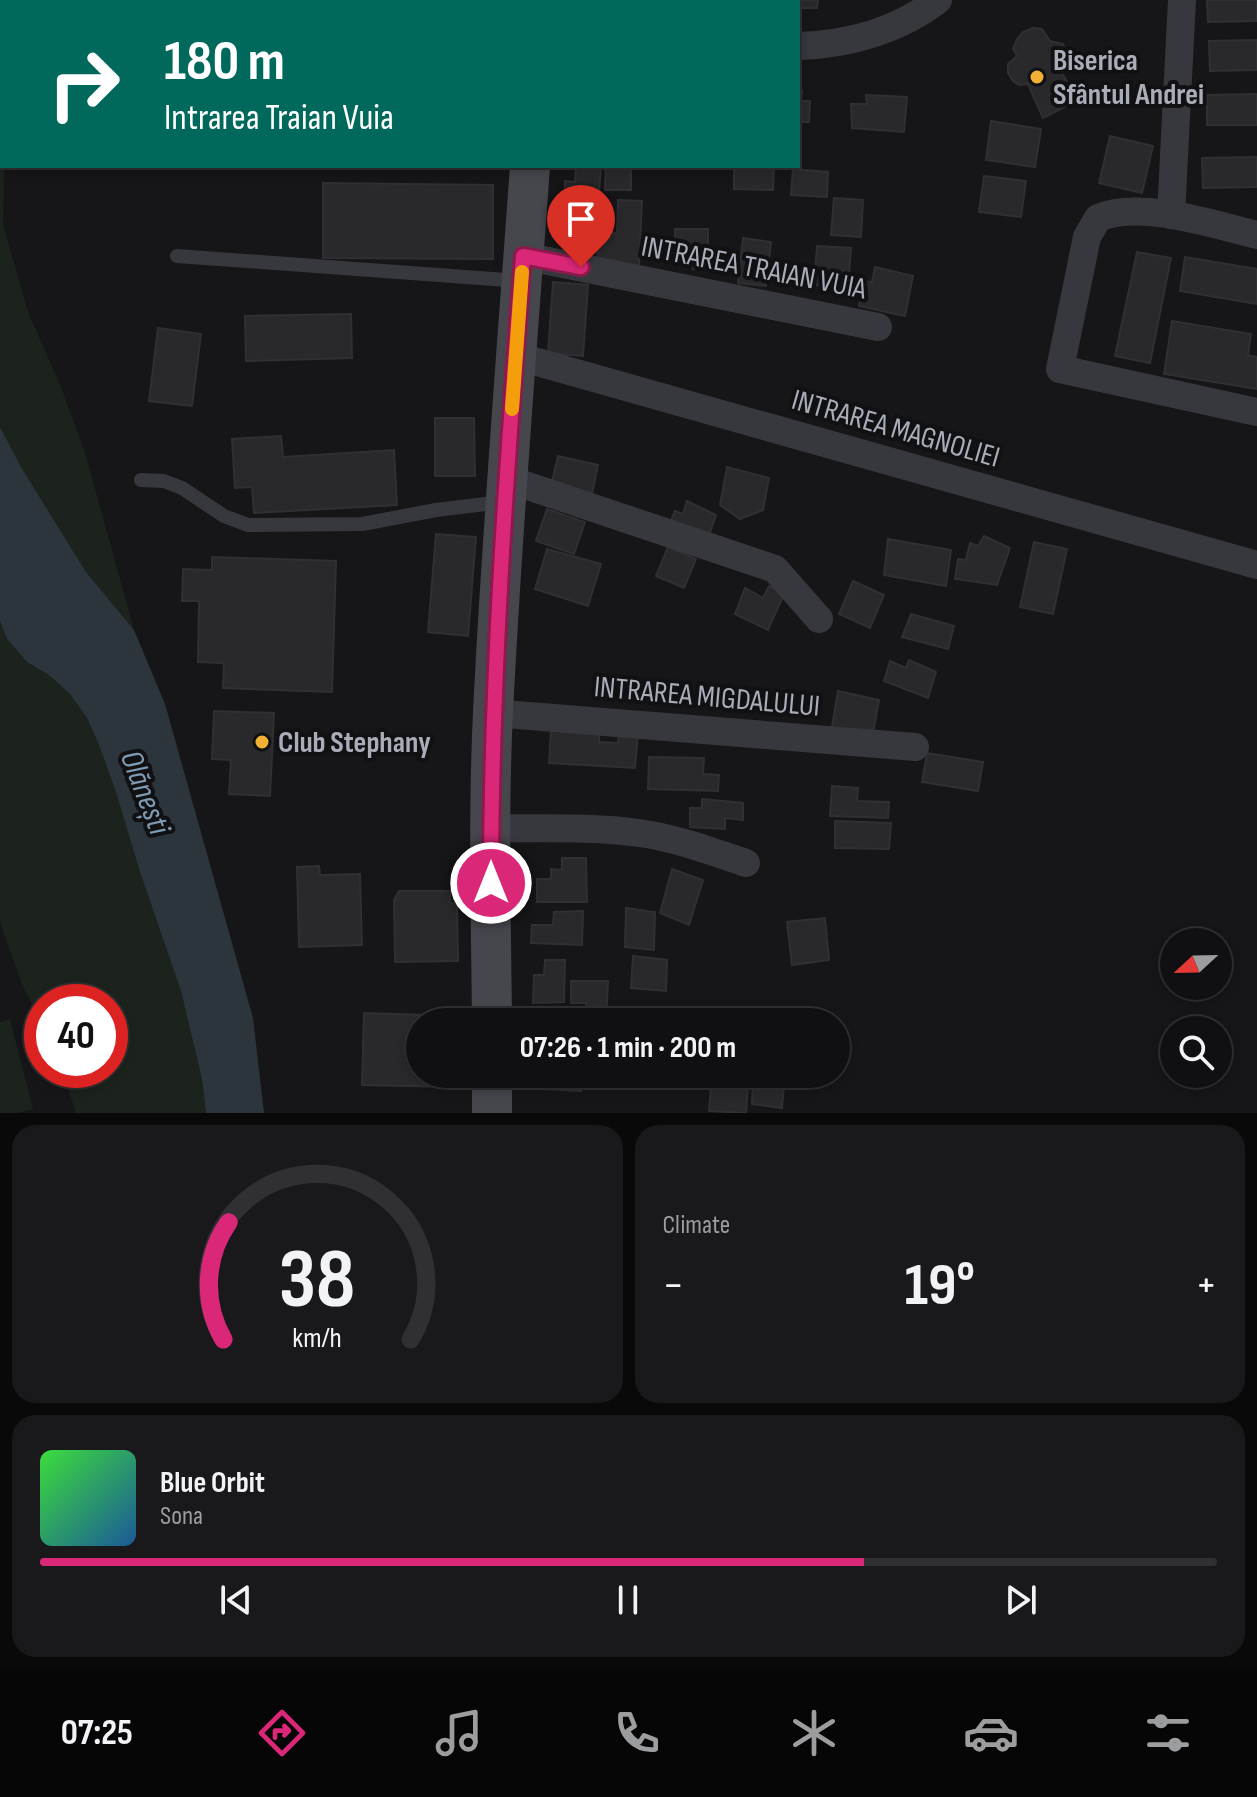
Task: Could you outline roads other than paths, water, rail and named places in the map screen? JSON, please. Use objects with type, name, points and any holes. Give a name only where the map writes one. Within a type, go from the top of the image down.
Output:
[{"type":"street","points":[[800,46],[846,42],[876,34],[905,22],[938,0]]},
{"type":"street","points":[[1171,215],[1182,0]]},
{"type":"street","points":[[492,1008],[493,713],[530,168]]},
{"type":"street","points":[[1257,235],[1171,215],[1124,211],[1098,218],[1087,237],[1060,369],[1257,412]]},
{"type":"street","name":"INTRAREA TRAIAN VUIA","points":[[522,268],[878,327]]},
{"type":"street","name":"INTRAREA MAGNOLIEI","points":[[516,356],[1257,565]]},
{"type":"street","points":[[506,490],[775,569],[819,619]]},
{"type":"street","name":"INTRAREA MIGDALULUI","points":[[493,713],[915,747]]},
{"type":"street","points":[[491,828],[642,833],[686,842],[746,863]]},
{"type":"street","points":[[492,1088],[492,1113]]},
{"type":"lane","points":[[177,256],[522,268]]},
{"type":"lane","points":[[141,480],[173,484],[224,516],[248,525],[362,524],[436,510],[506,490]]},
{"type":"water","name":"Olănești","points":[[0,427],[86,572],[134,630],[165,704],[253,1018],[264,1113],[206,1113],[202,1079],[181,991],[99,745],[87,718],[70,694],[49,675],[27,662],[7,639],[0,621]]},
{"type":"place","name":"Biserica Sfântul Andrei","points":[[1037,77]]},
{"type":"place","name":"Club Stephany","points":[[262,742]]}]
